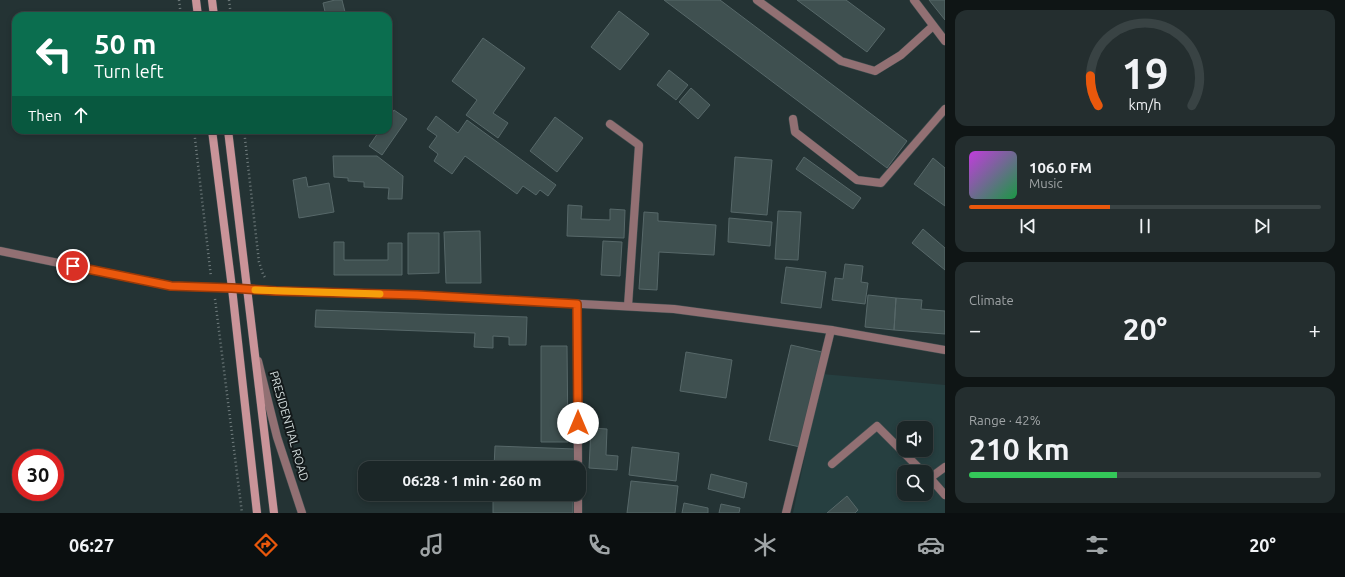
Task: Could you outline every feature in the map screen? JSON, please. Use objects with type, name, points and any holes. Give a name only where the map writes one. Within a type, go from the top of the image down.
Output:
[{"type":"main road","points":[[196,0],[198,12]]},
{"type":"main road","points":[[212,0],[214,12]]},
{"type":"main road","points":[[213,134],[232,288],[257,513]]},
{"type":"main road","points":[[228,134],[274,513]]},
{"type":"street","points":[[757,0],[841,61],[875,71],[901,55],[934,26]]},
{"type":"street","points":[[914,0],[945,41]]},
{"type":"street","points":[[793,118],[795,132],[857,180],[881,183],[945,109]]},
{"type":"street","points":[[610,124],[639,145],[628,306]]},
{"type":"street","points":[[0,251],[166,285],[276,291],[417,295],[674,309],[831,330],[945,350]]},
{"type":"street","points":[[577,304],[578,461]]},
{"type":"street","points":[[786,513],[831,330]]},
{"type":"street","name":"PRESIDENTIAL ROAD","points":[[254,344],[277,437],[302,513]]},
{"type":"street","points":[[832,464],[877,426],[916,465]]},
{"type":"street","points":[[933,473],[945,467]]},
{"type":"street","points":[[933,482],[945,495]]},
{"type":"street","points":[[578,501],[578,513]]},
{"type":"path","points":[[179,0],[180,12]]},
{"type":"path","points":[[229,0],[230,12]]},
{"type":"path","points":[[194,134],[242,513]]},
{"type":"path","points":[[244,134],[260,262],[266,280],[275,283],[276,291]]},
{"type":"shaded area","points":[[822,374],[945,385],[945,513],[793,513]]},
{"type":"building","points":[[342,0],[345,12],[325,12],[323,3]]},
{"type":"building","points":[[664,0],[720,0],[907,141],[887,168]]},
{"type":"building","points":[[797,0],[846,0],[885,29],[867,52]]},
{"type":"building","points":[[929,0],[945,0],[945,20]]},
{"type":"building","points":[[619,11],[649,34],[620,70],[591,47]]},
{"type":"building","points":[[483,38],[525,68],[493,113],[508,123],[498,138],[466,115],[477,100],[452,81]]},
{"type":"building","points":[[669,70],[688,85],[676,100],[657,85]]},
{"type":"building","points":[[691,88],[710,105],[698,119],[679,102]]},
{"type":"building","points":[[394,110],[407,119],[382,155],[369,146],[377,134],[392,134],[392,113]]},
{"type":"building","points":[[436,116],[458,133],[467,120],[556,185],[548,196],[540,190],[536,195],[523,186],[517,194],[465,156],[452,174],[434,161],[438,154],[429,147],[437,136],[427,129]]},
{"type":"building","points":[[555,117],[583,138],[557,172],[530,151]]},
{"type":"building","points":[[333,156],[377,156],[403,176],[402,199],[388,199],[389,188],[364,187],[364,182],[348,181],[348,178],[334,177]]},
{"type":"building","points":[[735,157],[772,160],[767,215],[731,212]]},
{"type":"building","points":[[804,157],[861,198],[853,209],[796,169]]},
{"type":"building","points":[[933,158],[945,168],[945,206],[914,184]]},
{"type":"building","points":[[306,177],[308,187],[329,183],[334,212],[299,218],[293,180]]},
{"type":"building","points":[[568,205],[582,206],[581,219],[610,220],[610,209],[625,210],[624,238],[567,236]]},
{"type":"building","points":[[778,211],[801,212],[798,260],[775,259]]},
{"type":"building","points":[[644,212],[658,213],[658,221],[716,225],[714,255],[659,252],[657,290],[639,289]]},
{"type":"building","points":[[729,218],[772,222],[770,246],[728,242]]},
{"type":"building","points":[[923,229],[945,248],[945,270],[912,243]]},
{"type":"building","points":[[480,231],[481,283],[446,283],[444,232]]},
{"type":"building","points":[[408,233],[439,233],[439,273],[408,274]]},
{"type":"building","points":[[603,241],[622,242],[620,276],[601,275]]},
{"type":"building","points":[[334,242],[344,242],[344,260],[388,260],[388,243],[402,243],[402,275],[334,275]]},
{"type":"building","points":[[845,264],[863,266],[861,282],[868,283],[865,304],[832,300],[835,278],[843,279]]},
{"type":"building","points":[[786,267],[826,272],[821,308],[781,303]]},
{"type":"building","points":[[868,295],[896,298],[894,330],[865,327]]},
{"type":"building","points":[[896,298],[922,300],[921,309],[945,311],[945,334],[894,330]]},
{"type":"building","points":[[316,310],[527,317],[526,345],[509,345],[509,337],[493,336],[493,348],[474,347],[475,333],[315,327]]},
{"type":"building","points":[[791,345],[822,352],[800,447],[769,440]]},
{"type":"building","points":[[541,346],[567,346],[568,442],[541,442]]},
{"type":"building","points":[[686,352],[732,360],[726,398],[680,391]]},
{"type":"building","points":[[591,428],[607,429],[606,455],[618,456],[617,470],[589,468]]},
{"type":"building","points":[[495,446],[575,449],[574,461],[494,461]]},
{"type":"building","points":[[632,447],[679,453],[676,481],[629,475]]},
{"type":"building","points":[[711,474],[747,483],[744,498],[708,489]]},
{"type":"building","points":[[631,481],[678,486],[675,513],[627,513]]},
{"type":"building","points":[[847,496],[858,510],[855,513],[827,513]]},
{"type":"building","points":[[493,501],[573,501],[573,513],[493,513]]},
{"type":"building","points":[[684,503],[708,508],[708,513],[682,513]]},
{"type":"building","points":[[721,504],[740,508],[739,513],[719,513]]},
{"type":"slow traffic","points":[[255,290],[380,294]]},
{"type":"route","points":[[73,266],[171,286],[417,295],[577,304],[578,423]]}]
